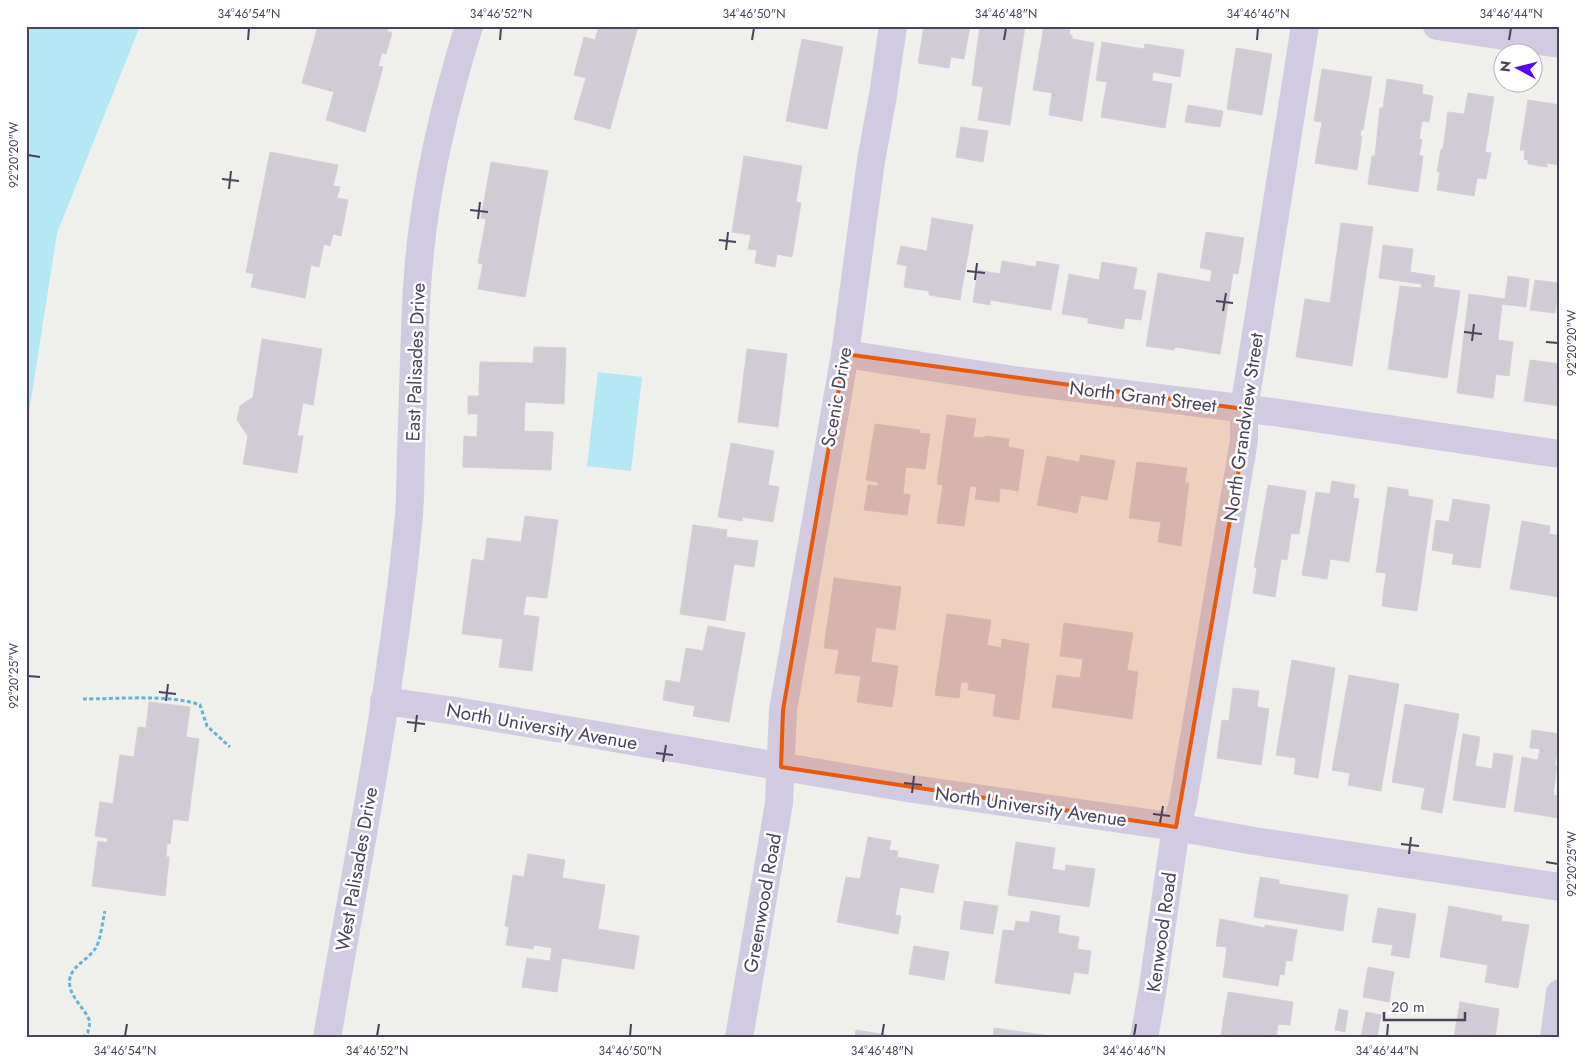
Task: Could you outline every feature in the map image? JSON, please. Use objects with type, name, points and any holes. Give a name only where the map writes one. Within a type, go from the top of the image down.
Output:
[{"type":"street","name":"East Palisades Drive","points":[[384,701],[408,522],[417,287],[422,237],[433,168],[458,61],[469,26]]},
{"type":"street","name":"Scenic Drive","points":[[781,767],[780,743],[783,710],[844,354],[871,160],[893,26]]},
{"type":"street","name":"North Grandview Street","points":[[1176,827],[1184,793],[1244,440],[1244,409],[1305,26]]},
{"type":"street","points":[[1437,26],[1560,44]]},
{"type":"street","name":"North Grant Street","points":[[844,354],[1020,381],[1283,413],[1560,454]]},
{"type":"street","name":"North University Avenue","points":[[384,701],[913,789],[1176,827],[1254,841],[1560,887]]},
{"type":"street","name":"West Palisades Drive","points":[[327,1038],[384,701]]},
{"type":"street","name":"Greenwood Road","points":[[739,1038],[778,803],[781,767]]},
{"type":"street","name":"Kenwood Road","points":[[1144,1038],[1176,827]]},
{"type":"street","points":[[1554,1038],[1560,993]]},
{"type":"path","points":[[83,699],[159,698],[189,701],[200,705],[207,726],[230,746]]},
{"type":"path","points":[[82,1038],[88,1032],[90,1022],[72,992],[70,981],[76,966],[94,950],[105,911]]},
{"type":"highlighted area","points":[[845,354],[1244,409],[1244,440],[1176,827],[781,767],[783,710]]},
{"type":"shaded area","points":[[26,26],[140,26],[57,233],[26,432]]},
{"type":"shaded area","points":[[598,372],[642,377],[631,471],[587,466]]},
{"type":"building","points":[[318,26],[388,26],[387,31],[392,33],[386,54],[382,53],[378,66],[383,67],[365,132],[326,120],[334,92],[302,83]]},
{"type":"building","points":[[599,26],[638,26],[610,129],[574,119],[586,78],[574,75],[584,37],[595,40]]},
{"type":"building","points":[[924,26],[970,26],[964,59],[951,57],[949,68],[918,63]]},
{"type":"building","points":[[980,26],[1025,26],[1010,125],[978,120],[983,87],[972,85]]},
{"type":"building","points":[[1044,26],[1070,30],[1069,35],[1072,35],[1072,39],[1094,43],[1082,121],[1049,115],[1052,93],[1033,90]]},
{"type":"building","points":[[802,39],[843,47],[827,129],[786,121]]},
{"type":"building","points":[[1102,42],[1144,49],[1145,44],[1184,50],[1180,77],[1153,72],[1152,81],[1172,84],[1165,128],[1101,117],[1107,82],[1096,80]]},
{"type":"building","points":[[1236,48],[1272,54],[1262,115],[1227,109]]},
{"type":"building","points":[[1322,69],[1372,77],[1363,130],[1361,130],[1360,136],[1362,136],[1357,170],[1315,163],[1322,122],[1314,121]]},
{"type":"building","points":[[1387,79],[1423,85],[1422,94],[1433,96],[1429,122],[1422,121],[1419,139],[1422,140],[1419,155],[1423,156],[1418,192],[1368,184],[1372,156],[1375,156],[1380,108],[1383,108]]},
{"type":"building","points":[[1468,93],[1494,97],[1485,152],[1491,153],[1486,179],[1477,178],[1474,196],[1437,190],[1440,172],[1437,172],[1441,149],[1443,149],[1448,112],[1464,114]]},
{"type":"building","points":[[1528,100],[1560,105],[1560,165],[1547,163],[1547,167],[1528,164],[1528,160],[1524,159],[1525,150],[1520,150]]},
{"type":"building","points":[[1188,105],[1223,111],[1220,127],[1185,122]]},
{"type":"building","points":[[961,127],[988,131],[983,162],[956,157]]},
{"type":"building","points":[[270,152],[338,165],[333,186],[340,187],[337,198],[348,200],[341,236],[333,234],[330,246],[324,244],[319,267],[311,265],[305,298],[251,287],[254,274],[246,272]]},
{"type":"building","points":[[744,156],[802,166],[796,202],[801,203],[792,257],[777,254],[775,267],[755,263],[757,250],[748,249],[751,235],[732,232]]},
{"type":"building","points":[[491,162],[548,171],[525,297],[478,289],[483,264],[478,263],[486,219],[481,218]]},
{"type":"building","points":[[932,218],[973,225],[960,300],[929,295],[929,291],[904,287],[907,266],[897,264],[901,246],[927,251]]},
{"type":"building","points":[[1341,223],[1373,227],[1352,366],[1296,357],[1305,299],[1330,303]]},
{"type":"building","points":[[1206,232],[1244,238],[1238,274],[1233,273],[1220,354],[1175,347],[1174,350],[1146,346],[1158,273],[1210,282],[1212,270],[1200,268]]},
{"type":"building","points":[[1383,245],[1413,249],[1410,272],[1435,276],[1433,287],[1460,291],[1447,378],[1388,369],[1400,286],[1421,288],[1422,284],[1379,278]]},
{"type":"building","points":[[1002,261],[1036,267],[1037,261],[1059,265],[1051,310],[990,300],[990,305],[973,302],[978,270],[1000,274]]},
{"type":"building","points":[[1102,262],[1137,268],[1133,289],[1146,291],[1141,320],[1125,318],[1123,329],[1088,323],[1088,318],[1062,314],[1069,274],[1099,280]]},
{"type":"building","points":[[1508,276],[1529,279],[1526,307],[1502,304],[1498,340],[1513,342],[1509,376],[1496,374],[1493,398],[1457,393],[1469,294],[1505,299]]},
{"type":"building","points":[[1535,280],[1559,283],[1555,313],[1530,310]]},
{"type":"building","points":[[262,339],[322,349],[313,405],[303,403],[297,436],[303,436],[297,473],[243,464],[248,436],[237,420],[240,406],[253,397]]},
{"type":"building","points":[[534,347],[566,348],[564,404],[525,402],[524,431],[553,432],[551,470],[463,467],[464,436],[477,437],[478,414],[468,414],[468,396],[479,396],[480,362],[533,363]]},
{"type":"building","points":[[747,349],[787,354],[778,427],[738,422]]},
{"type":"building","points":[[1530,360],[1560,364],[1560,406],[1524,401]]},
{"type":"building","points":[[947,415],[976,419],[973,437],[985,438],[985,436],[1009,439],[1008,447],[1024,450],[1018,491],[1000,488],[999,502],[975,499],[977,487],[970,486],[964,526],[937,523],[943,485],[937,484]]},
{"type":"building","points":[[875,424],[920,430],[919,433],[930,434],[925,469],[906,467],[903,494],[910,495],[907,515],[864,510],[868,485],[878,486],[878,482],[866,480]]},
{"type":"building","points":[[731,443],[774,451],[768,485],[779,487],[773,522],[743,517],[742,521],[718,517]]},
{"type":"building","points":[[1081,455],[1115,461],[1107,500],[1081,495],[1077,513],[1037,505],[1047,456],[1079,462]]},
{"type":"building","points":[[1137,462],[1187,468],[1185,483],[1189,483],[1181,546],[1158,542],[1161,522],[1129,518]]},
{"type":"building","points":[[1332,481],[1355,485],[1353,498],[1359,499],[1349,562],[1330,559],[1327,579],[1302,575],[1316,492],[1330,494]]},
{"type":"building","points":[[1268,485],[1306,491],[1299,534],[1291,533],[1287,560],[1281,559],[1275,597],[1253,593],[1257,568],[1254,567]]},
{"type":"building","points":[[1388,487],[1408,490],[1408,496],[1433,500],[1417,611],[1382,606],[1386,573],[1376,572]]},
{"type":"building","points":[[1453,499],[1490,505],[1480,568],[1452,564],[1454,554],[1432,550],[1436,520],[1449,522]]},
{"type":"building","points":[[525,516],[558,520],[547,598],[526,596],[523,615],[539,617],[532,671],[499,667],[503,639],[462,634],[472,559],[484,561],[487,538],[521,542]]},
{"type":"building","points":[[1522,521],[1550,526],[1549,534],[1560,536],[1560,606],[1558,606],[1559,597],[1510,589]]},
{"type":"building","points":[[693,525],[727,530],[726,537],[758,541],[754,567],[734,564],[725,621],[680,614]]},
{"type":"building","points":[[834,578],[901,587],[895,630],[876,627],[871,662],[898,666],[892,707],[857,702],[861,676],[835,673],[839,650],[824,648]]},
{"type":"building","points":[[947,614],[991,620],[987,645],[1001,648],[1002,639],[1029,644],[1019,720],[993,716],[996,694],[968,690],[969,683],[961,682],[959,698],[935,695]]},
{"type":"building","points":[[1064,623],[1133,633],[1127,670],[1138,672],[1132,719],[1052,707],[1057,675],[1080,678],[1083,659],[1060,656]]},
{"type":"building","points":[[708,626],[745,633],[729,722],[693,716],[695,706],[663,700],[666,680],[680,683],[686,648],[703,651]]},
{"type":"building","points":[[1292,660],[1335,668],[1318,778],[1294,774],[1296,758],[1276,755]]},
{"type":"building","points":[[1349,675],[1399,684],[1381,791],[1348,785],[1350,773],[1332,770]]},
{"type":"building","points":[[1233,688],[1259,691],[1257,707],[1269,709],[1261,765],[1217,758],[1222,720],[1229,721]]},
{"type":"building","points":[[149,702],[190,707],[186,737],[199,739],[188,821],[173,819],[170,844],[167,844],[166,857],[169,857],[165,896],[92,886],[98,841],[107,843],[108,838],[95,836],[100,802],[113,804],[120,755],[134,757],[138,727],[146,728]]},
{"type":"building","points":[[1405,704],[1459,714],[1442,813],[1421,809],[1425,788],[1392,782]]},
{"type":"building","points":[[1532,730],[1560,734],[1553,795],[1560,796],[1559,818],[1514,811],[1522,757],[1538,760],[1540,749],[1530,748]]},
{"type":"building","points":[[1463,734],[1480,737],[1475,766],[1492,769],[1494,753],[1513,756],[1505,808],[1453,800]]},
{"type":"building","points":[[868,837],[891,841],[889,850],[898,851],[897,857],[939,865],[933,893],[900,887],[895,915],[901,916],[898,934],[837,922],[846,877],[860,879]]},
{"type":"building","points":[[1016,842],[1055,848],[1052,869],[1065,871],[1066,865],[1095,869],[1089,907],[1008,895]]},
{"type":"building","points":[[528,854],[565,860],[562,878],[605,885],[598,929],[639,936],[634,969],[562,958],[557,992],[522,987],[527,958],[550,961],[552,948],[534,945],[533,949],[506,945],[509,927],[505,926],[513,875],[524,877]]},
{"type":"building","points":[[1260,877],[1279,880],[1279,884],[1348,895],[1343,931],[1254,917]]},
{"type":"building","points":[[964,901],[998,906],[993,934],[960,929]]},
{"type":"building","points":[[1449,906],[1502,916],[1501,921],[1529,925],[1518,988],[1485,982],[1488,965],[1440,957]]},
{"type":"building","points":[[1378,908],[1416,914],[1409,958],[1391,955],[1393,945],[1372,942]]},
{"type":"building","points":[[1031,911],[1060,916],[1058,933],[1079,937],[1077,949],[1091,951],[1088,974],[1074,972],[1070,994],[995,983],[1003,930],[1014,931],[1016,921],[1029,923]]},
{"type":"building","points":[[1220,919],[1265,928],[1265,925],[1297,930],[1292,961],[1286,960],[1284,975],[1280,974],[1278,986],[1223,977],[1227,947],[1216,946]]},
{"type":"building","points":[[914,946],[949,952],[944,980],[909,974]]},
{"type":"building","points":[[1368,967],[1394,972],[1389,1002],[1363,997]]},
{"type":"building","points":[[1228,992],[1293,1002],[1290,1025],[1278,1024],[1276,1038],[1241,1038],[1221,1035]]},
{"type":"building","points":[[1460,1002],[1499,1009],[1495,1038],[1454,1038]]},
{"type":"building","points":[[1339,1009],[1348,1011],[1345,1032],[1335,1030]]},
{"type":"building","points":[[1366,1012],[1381,1015],[1377,1038],[1361,1037]]},
{"type":"building","points":[[994,1028],[1057,1037],[1057,1038],[993,1038]]},
{"type":"building","points":[[856,1030],[887,1035],[886,1038],[855,1038]]}]
